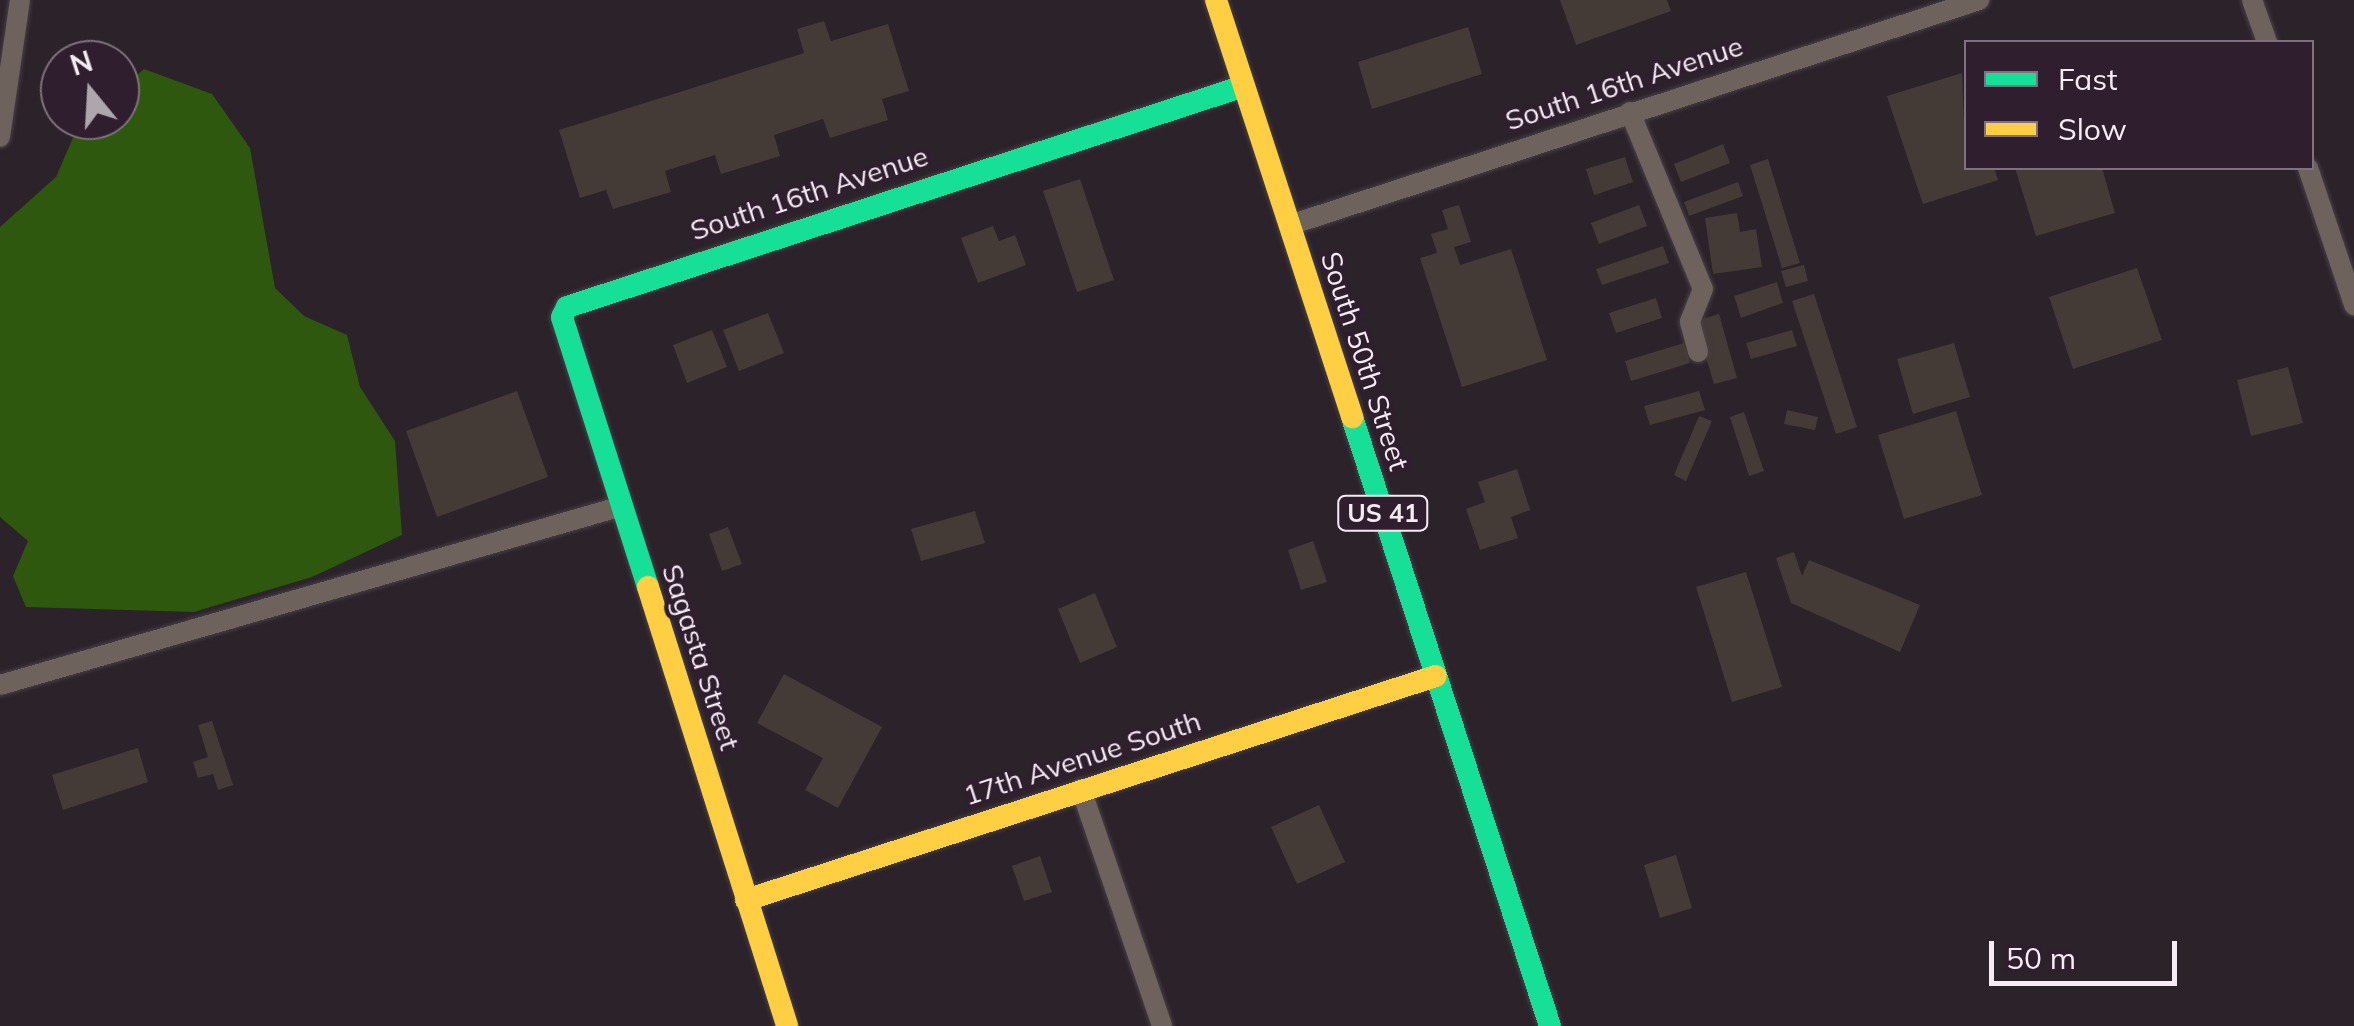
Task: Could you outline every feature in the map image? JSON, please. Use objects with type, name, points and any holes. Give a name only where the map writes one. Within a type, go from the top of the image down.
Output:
[{"type":"street","points":[[0,138],[20,0]]},
{"type":"street","name":"South 50th Street","points":[[1216,0],[1550,1026]]},
{"type":"street","name":"South 16th Avenue","points":[[1290,225],[1978,0]]},
{"type":"street","points":[[2252,0],[2265,40]]},
{"type":"street","name":"South 16th Avenue","points":[[566,306],[1244,86]]},
{"type":"street","points":[[1630,112],[1703,289],[1690,322],[1698,352]]},
{"type":"street","points":[[2309,170],[2354,306]]},
{"type":"street","name":"Sagasta Street","points":[[566,306],[562,317],[786,1026]]},
{"type":"street","points":[[0,684],[622,506]]},
{"type":"street","name":"17th Avenue South","points":[[746,900],[1436,676]]},
{"type":"street","points":[[1082,789],[1162,1026]]},
{"type":"green space","points":[[144,69],[212,94],[250,148],[275,288],[304,316],[347,335],[360,387],[395,441],[402,535],[312,577],[194,612],[26,607],[13,576],[28,541],[0,517],[0,227],[56,177],[72,140],[140,140],[140,72]]},
{"type":"building","points":[[1560,0],[1667,0],[1671,11],[1576,45]]},
{"type":"building","points":[[824,21],[831,41],[888,24],[909,91],[882,99],[888,120],[830,138],[823,119],[774,135],[780,156],[721,174],[715,155],[665,171],[671,192],[613,209],[606,190],[580,198],[559,130],[804,53],[797,29]]},
{"type":"building","points":[[1468,27],[1482,74],[1372,109],[1358,62]]},
{"type":"building","points":[[1962,73],[1964,170],[1995,170],[1998,180],[1923,204],[1887,96]]},
{"type":"building","points":[[1723,144],[1730,163],[1681,182],[1674,164]]},
{"type":"building","points":[[1625,157],[1633,182],[1594,195],[1586,169]]},
{"type":"building","points":[[1768,159],[1800,263],[1782,268],[1750,165]]},
{"type":"building","points":[[2016,170],[2103,170],[2115,213],[2036,236]]},
{"type":"building","points":[[1080,179],[1114,280],[1077,292],[1043,191]]},
{"type":"building","points":[[1738,182],[1743,196],[1689,216],[1684,202]]},
{"type":"building","points":[[1459,205],[1471,242],[1454,247],[1460,265],[1511,249],[1547,360],[1462,387],[1420,258],[1437,253],[1431,234],[1448,229],[1442,210]]},
{"type":"building","points":[[1639,205],[1647,226],[1599,244],[1591,223]]},
{"type":"building","points":[[1737,213],[1740,232],[1756,229],[1762,267],[1713,274],[1705,218]]},
{"type":"building","points":[[993,226],[999,241],[1015,235],[1026,265],[978,283],[961,238]]},
{"type":"building","points":[[1663,246],[1669,263],[1602,285],[1596,269]]},
{"type":"building","points":[[1804,265],[1808,281],[1786,287],[1781,271]]},
{"type":"building","points":[[2137,268],[2162,340],[2073,369],[2049,297]]},
{"type":"building","points":[[1777,282],[1783,303],[1741,318],[1734,296]]},
{"type":"building","points":[[1814,294],[1857,427],[1836,434],[1792,301]]},
{"type":"building","points":[[1656,298],[1662,318],[1616,333],[1609,313]]},
{"type":"building","points":[[768,313],[784,353],[739,371],[723,330]]},
{"type":"building","points":[[1719,314],[1737,378],[1714,384],[1695,321]]},
{"type":"building","points":[[712,330],[727,367],[687,383],[673,345]]},
{"type":"building","points":[[1792,330],[1797,346],[1751,359],[1746,343]]},
{"type":"building","points":[[1684,343],[1690,363],[1631,381],[1625,361]]},
{"type":"building","points":[[1954,343],[1970,397],[1913,414],[1897,359]]},
{"type":"building","points":[[2288,367],[2303,423],[2251,436],[2237,380]]},
{"type":"building","points":[[517,391],[548,477],[437,517],[406,431]]},
{"type":"building","points":[[1699,391],[1705,410],[1650,425],[1644,406]]},
{"type":"building","points":[[1787,410],[1818,417],[1815,430],[1784,424]]},
{"type":"building","points":[[1956,411],[1982,495],[1904,519],[1878,435]]},
{"type":"building","points":[[1744,412],[1764,471],[1749,476],[1730,417]]},
{"type":"building","points":[[1699,416],[1712,421],[1686,481],[1674,475]]},
{"type":"building","points":[[1517,469],[1530,510],[1511,517],[1518,538],[1480,550],[1466,509],[1485,502],[1478,482]]},
{"type":"building","points":[[975,511],[985,543],[921,561],[911,529]]},
{"type":"building","points":[[728,527],[742,564],[722,571],[709,534]]},
{"type":"building","points":[[1313,541],[1327,582],[1301,590],[1288,550]]},
{"type":"building","points":[[1794,552],[1802,576],[1809,560],[1920,605],[1900,652],[1791,603],[1776,558]]},
{"type":"building","points":[[1746,572],[1782,687],[1732,702],[1696,587]]},
{"type":"building","points":[[1095,593],[1117,647],[1080,663],[1058,609]]},
{"type":"building","points":[[784,674],[882,727],[838,808],[805,790],[823,758],[757,723]]},
{"type":"building","points":[[212,721],[233,785],[218,790],[213,774],[198,778],[193,762],[208,757],[198,725]]},
{"type":"building","points":[[138,748],[148,782],[63,810],[52,775]]},
{"type":"building","points":[[1319,805],[1345,862],[1297,884],[1271,827]]},
{"type":"building","points":[[1676,855],[1692,908],[1660,918],[1644,865]]},
{"type":"building","points":[[1040,856],[1052,892],[1024,901],[1012,866]]},
{"type":"traffic: fast","points":[[648,587],[562,317],[567,307],[1244,86]]},
{"type":"traffic: fast","points":[[1352,417],[1550,1026]]},
{"type":"traffic: slow","points":[[1216,0],[1352,417]]},
{"type":"traffic: slow","points":[[648,587],[787,1026]]},
{"type":"traffic: slow","points":[[746,900],[1436,676]]}]
